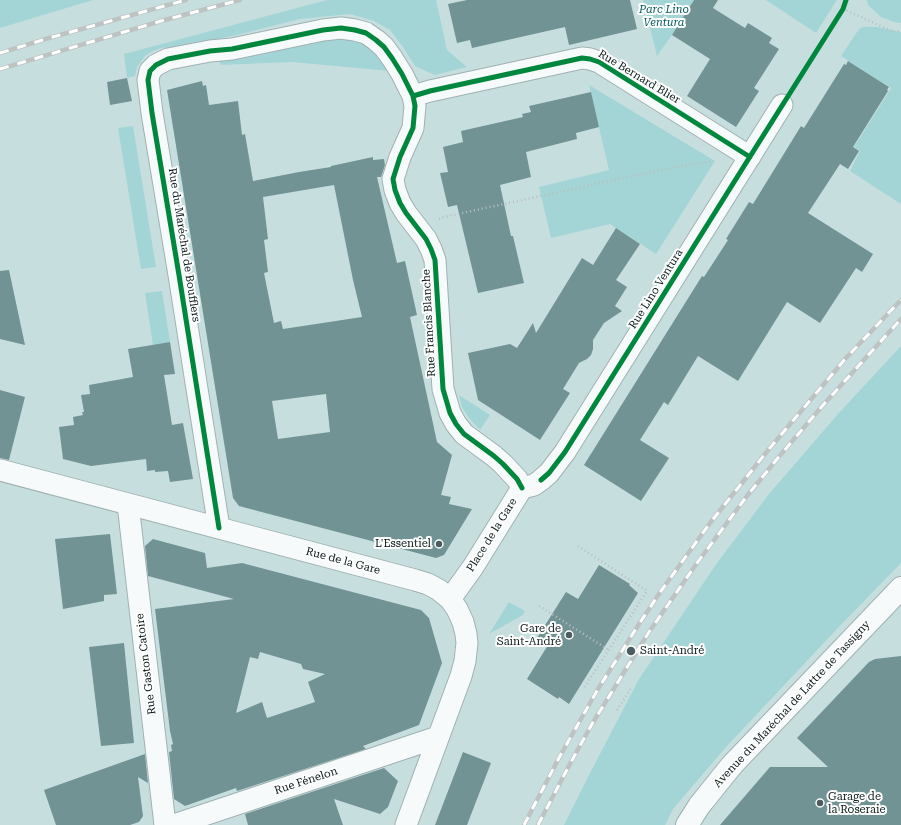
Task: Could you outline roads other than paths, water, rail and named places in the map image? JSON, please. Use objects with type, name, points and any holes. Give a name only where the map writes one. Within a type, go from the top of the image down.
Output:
[{"type":"main road","name":"Avenue du Maréchal de Lattre de Tassigny","points":[[687,825],[699,806],[732,765],[901,588]]},
{"type":"street","name":"Rue Francis Blanche","points":[[253,45],[322,30],[341,28],[355,30],[366,34],[384,47],[402,74],[413,96],[413,128],[400,157],[393,179],[400,203],[429,244],[436,260],[442,389],[450,413],[464,434],[494,456],[517,479],[522,488]]},
{"type":"street","name":"Rue du Maréchal de Boufflers","points":[[220,528],[152,113],[148,80],[150,71],[156,65],[168,59],[253,45]]},
{"type":"street","name":"Rue Bernard Blier","points":[[413,96],[582,58],[590,59],[599,62],[750,156]]},
{"type":"street","name":"Rue Lino Ventura","points":[[542,480],[566,452],[782,105]]},
{"type":"street","name":"Rue de la Gare","points":[[0,470],[428,584],[439,590],[450,599],[463,622],[467,643],[465,660],[461,676],[406,825]]},
{"type":"street","name":"Place de la Gare","points":[[450,599],[477,561],[522,488],[534,485],[542,480]]},
{"type":"street","name":"Rue Gaston Catoire","points":[[128,504],[165,825]]},
{"type":"street","name":"Rue Fénelon","points":[[174,825],[438,737]]},
{"type":"railway","points":[[0,53],[186,0]]},
{"type":"railway","points":[[0,69],[161,21],[240,0]]},
{"type":"railway","points":[[524,825],[560,756],[598,689],[661,591],[710,523],[769,449],[846,358],[901,300]]},
{"type":"railway","points":[[538,825],[592,724],[649,632],[697,563],[747,496],[777,459],[824,404],[901,319]]},
{"type":"place","name":"L'Essentiel","points":[[439,544]]},
{"type":"place","name":"Gare de Saint-André","points":[[569,635]]},
{"type":"place","name":"Saint-André","points":[[631,651]]},
{"type":"place","name":"Garage de la Roseraie","points":[[820,803]]},
{"type":"park label","name":"Parc Lino Ventura","points":[[664,16]]}]
